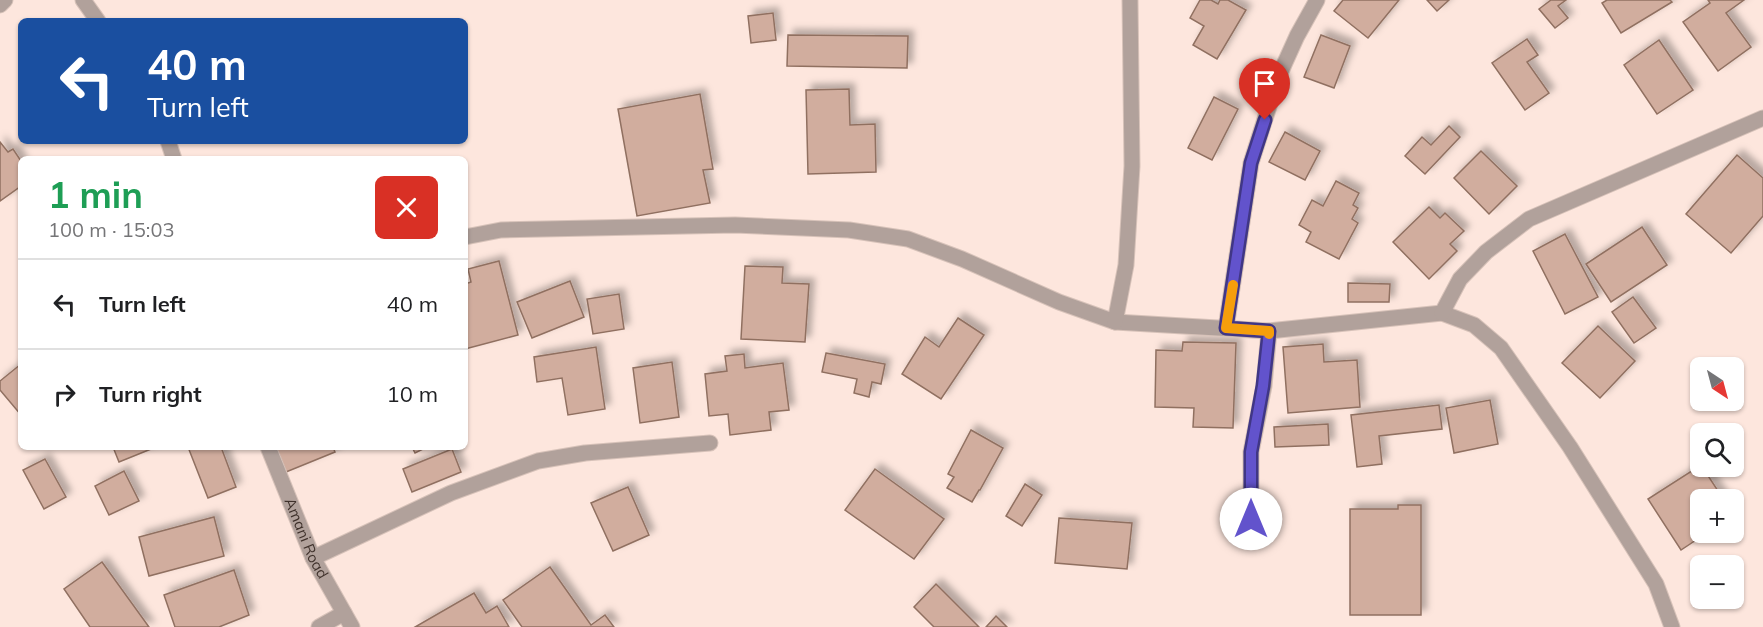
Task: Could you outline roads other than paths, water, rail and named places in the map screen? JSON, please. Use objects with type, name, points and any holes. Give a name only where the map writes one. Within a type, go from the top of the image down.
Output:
[{"type":"street","points":[[0,5],[5,0]]},
{"type":"street","points":[[83,0],[96,18]]},
{"type":"street","points":[[1115,322],[1126,265],[1132,166],[1130,0]]},
{"type":"street","points":[[1226,328],[1251,163],[1278,78],[1317,0]]},
{"type":"street","points":[[1442,313],[1460,279],[1486,252],[1529,219],[1763,118]]},
{"type":"street","points":[[468,236],[501,230],[735,225],[849,230],[908,240],[962,260],[1059,302],[1115,322],[1269,331],[1442,313],[1474,325],[1501,348],[1563,438],[1656,584],[1672,627]]},
{"type":"street","points":[[1251,533],[1251,452],[1263,386],[1269,331]]},
{"type":"street","points":[[313,558],[451,493],[538,462],[585,453],[710,443]]},
{"type":"street","name":"Amani Road","points":[[269,450],[313,558],[348,620]]},
{"type":"street","points":[[318,627],[348,620]]}]
